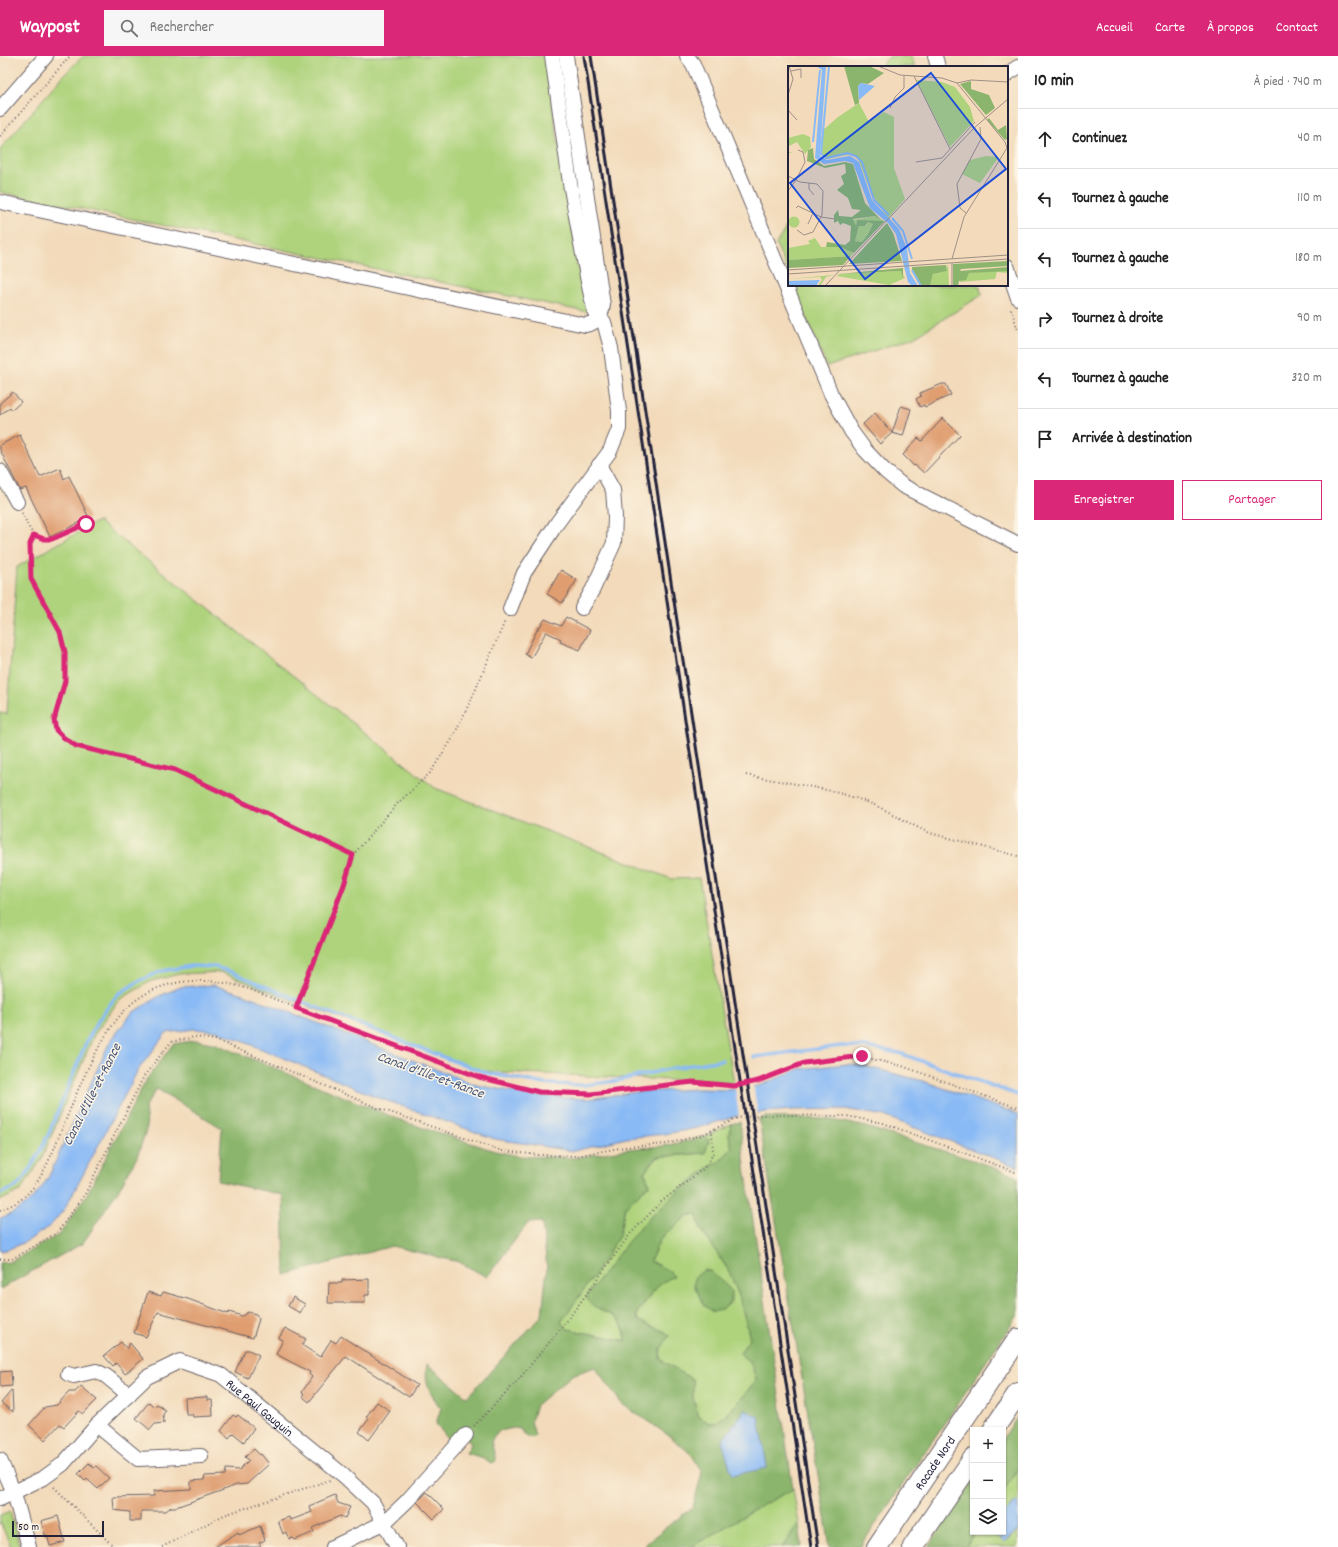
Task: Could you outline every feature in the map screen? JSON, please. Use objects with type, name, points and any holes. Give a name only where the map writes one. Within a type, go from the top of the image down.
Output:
[{"type":"highway","name":"Rocade Nord","points":[[877,1547],[1018,1339]]},
{"type":"highway","points":[[995,1427],[1018,1392]]},
{"type":"highway","points":[[913,1547],[970,1463]]},
{"type":"street","points":[[0,109],[46,56]]},
{"type":"street","points":[[510,609],[524,573],[610,451],[619,429],[620,421],[611,348],[604,322],[595,313],[581,246],[570,183],[552,56]]},
{"type":"street","points":[[0,202],[585,325],[591,324],[600,317],[604,305],[566,56]]},
{"type":"street","points":[[687,56],[693,64],[831,394],[851,431],[865,450],[885,471],[904,486],[1018,544]]},
{"type":"street","points":[[934,56],[938,66]]},
{"type":"street","points":[[1008,73],[1018,67]]},
{"type":"street","points":[[1008,269],[1018,298]]},
{"type":"street","points":[[582,608],[614,543],[615,517],[613,490],[599,465]]},
{"type":"street","points":[[0,471],[17,502]]},
{"type":"street","name":"Rue Paul Gauguin","points":[[0,1499],[45,1477],[63,1464],[97,1425],[147,1377],[180,1361],[221,1375],[343,1475],[373,1503],[385,1522],[397,1547]]},
{"type":"street","points":[[68,1374],[74,1376],[96,1371],[106,1376],[129,1395]]},
{"type":"street","points":[[97,1425],[138,1459],[201,1456]]},
{"type":"street","points":[[333,1547],[385,1522],[407,1501],[466,1435]]},
{"type":"street","points":[[0,1460],[14,1493],[29,1547]]},
{"type":"path","points":[[0,136],[70,56]]},
{"type":"path","points":[[17,502],[34,535],[44,539],[52,539],[86,524]]},
{"type":"path","points":[[34,535],[30,544],[31,579],[60,632],[65,652],[65,681],[54,720],[56,730],[76,746],[175,770],[353,855]]},
{"type":"path","points":[[296,1008],[344,885],[353,855],[397,804],[430,773],[451,741],[472,698],[510,609]]},
{"type":"path","points":[[746,775],[809,786],[841,794],[878,806],[930,833],[1018,856]]},
{"type":"path","points":[[0,1210],[26,1195],[36,1182],[50,1159],[75,1096],[103,1040],[114,1023],[127,1008],[140,997],[155,989],[177,982],[196,980],[213,980],[249,989],[479,1077],[530,1091],[591,1094],[693,1082],[734,1086],[758,1081],[804,1063],[862,1056],[902,1066],[1018,1108]]},
{"type":"path","points":[[0,1259],[12,1259],[57,1233],[85,1194],[144,1076],[171,1042],[195,1037],[216,1040],[378,1108],[502,1151],[540,1155],[576,1156],[625,1147],[667,1144],[702,1135],[737,1118],[762,1116],[846,1116],[883,1124],[1018,1173]]},
{"type":"path","points":[[466,1435],[519,1379],[566,1322],[631,1233],[661,1202],[703,1169],[713,1153],[712,1131]]},
{"type":"path","points":[[162,1547],[224,1515],[343,1475]]},
{"type":"path","points":[[45,1477],[114,1547]]},
{"type":"green space","points":[[83,56],[545,56],[566,195],[587,312],[0,192],[0,149],[63,76]]},
{"type":"green space","points":[[890,56],[911,56],[915,66],[881,66]]},
{"type":"green space","points":[[788,225],[788,273],[776,244]]},
{"type":"green space","points":[[793,286],[979,286],[982,295],[914,337],[827,367]]},
{"type":"green space","points":[[98,521],[435,788],[672,879],[699,878],[734,1083],[481,1071],[291,1000],[221,972],[179,974],[151,981],[119,1000],[94,1035],[41,1160],[21,1190],[0,1201],[0,713],[7,714],[17,567]]},
{"type":"green space","points":[[197,1040],[216,1044],[405,1122],[495,1151],[518,1156],[574,1158],[628,1149],[664,1146],[704,1137],[709,1140],[705,1153],[656,1157],[645,1172],[649,1185],[625,1207],[619,1236],[597,1271],[561,1322],[567,1329],[626,1341],[624,1330],[616,1318],[598,1309],[586,1297],[639,1228],[676,1193],[708,1168],[720,1161],[732,1148],[729,1135],[731,1124],[740,1122],[745,1167],[793,1489],[691,1547],[645,1547],[647,1542],[693,1507],[702,1472],[692,1455],[671,1437],[622,1404],[595,1367],[572,1375],[536,1405],[531,1421],[535,1436],[533,1438],[524,1435],[519,1427],[499,1431],[491,1441],[496,1461],[491,1463],[484,1458],[466,1453],[471,1444],[460,1431],[449,1440],[436,1424],[441,1408],[433,1398],[428,1388],[426,1376],[427,1364],[467,1397],[542,1315],[547,1268],[542,1222],[528,1223],[487,1277],[459,1262],[392,1246],[285,1275],[283,1195],[218,1181],[222,1128],[157,1089],[145,1106],[147,1127],[137,1157],[119,1189],[83,1243],[0,1289],[0,1263],[10,1262],[60,1234],[87,1194],[146,1080],[173,1044]],"holes":[[[696,1214],[701,1229],[729,1271],[739,1296],[750,1338],[740,1353],[752,1366],[756,1380],[737,1404],[716,1423],[709,1423],[699,1417],[693,1398],[693,1380],[660,1359],[661,1349],[669,1336],[666,1333],[637,1319],[637,1313],[652,1293],[661,1283],[674,1276],[669,1271],[650,1261],[661,1238],[687,1216]],[[758,1417],[767,1468],[722,1441],[733,1427]]]},
{"type":"green space","points":[[765,1117],[825,1119],[859,1125],[976,1161],[1018,1177],[1018,1315],[860,1547],[830,1547],[759,1119]]},
{"type":"green space","points":[[731,1124],[729,1135],[732,1148],[720,1161],[708,1168],[676,1193],[639,1228],[623,1248],[599,1310],[611,1315],[619,1321],[627,1341],[567,1329],[561,1322],[597,1271],[619,1236],[625,1207],[649,1185],[645,1172],[657,1157],[705,1153],[709,1140],[704,1137]]},
{"type":"green space","points":[[696,1213],[701,1229],[729,1271],[739,1296],[750,1338],[740,1353],[752,1366],[756,1380],[737,1404],[716,1423],[709,1423],[699,1417],[693,1398],[693,1380],[660,1359],[666,1332],[643,1324],[637,1319],[637,1313],[669,1271],[650,1261],[661,1238],[687,1216]]},
{"type":"green space","points":[[704,1270],[710,1271],[731,1290],[731,1302],[722,1310],[713,1312],[704,1306],[694,1285],[694,1278]]},
{"type":"green space","points":[[1018,1416],[1018,1469],[1006,1487],[1006,1463],[1006,1434]]},
{"type":"green space","points":[[1018,1469],[1018,1503],[1016,1501],[1006,1513],[1006,1499],[1006,1487]]},
{"type":"green space","points":[[970,1485],[970,1535],[974,1535],[966,1547],[928,1547]]},
{"type":"green space","points":[[793,1489],[799,1524],[782,1547],[691,1547],[761,1506]]},
{"type":"green space","points":[[10,1511],[20,1547],[11,1547],[1,1524],[0,1525],[0,1515]]},
{"type":"green space","points":[[799,1524],[802,1547],[782,1547]]},
{"type":"green space","points":[[1018,1530],[1018,1547],[966,1547],[974,1535],[996,1535],[1004,1543]]},
{"type":"water","name":"Canal d'Ille-et-Rance","points":[[213,985],[243,994],[476,1085],[538,1096],[588,1099],[637,1092],[700,1089],[728,1090],[759,1086],[799,1069],[847,1064],[864,1066],[923,1081],[1018,1114],[1018,1167],[884,1116],[845,1109],[792,1110],[737,1116],[697,1128],[665,1134],[626,1138],[574,1151],[495,1139],[382,1099],[218,1031],[194,1029],[166,1033],[138,1070],[65,1208],[51,1225],[29,1240],[9,1249],[0,1251],[0,1218],[15,1212],[29,1202],[45,1183],[109,1043],[132,1013],[159,996],[181,987]]},
{"type":"water","points":[[745,1410],[759,1417],[767,1468],[732,1475],[722,1441]]},
{"type":"water","points":[[1016,1501],[1018,1503],[1018,1530],[1004,1543],[996,1535],[1006,1535],[1006,1513]]},
{"type":"pier","points":[[753,1084],[758,1115],[739,1117],[735,1087]]},
{"type":"building","points":[[942,384],[946,384],[951,395],[925,407],[924,405],[920,407],[916,399],[921,396],[920,393]]},
{"type":"building","points":[[13,392],[21,402],[12,410],[10,407],[0,415],[0,403]]},
{"type":"building","points":[[901,406],[911,409],[903,436],[892,433]]},
{"type":"building","points":[[875,413],[892,433],[880,444],[863,424]]},
{"type":"building","points":[[943,418],[960,435],[924,473],[903,455],[918,438],[922,441]]},
{"type":"building","points":[[20,435],[40,477],[60,468],[64,479],[69,476],[89,518],[50,537],[26,488],[20,490],[0,450],[0,445]]},
{"type":"building","points":[[561,570],[577,580],[562,603],[547,594]]},
{"type":"building","points":[[566,617],[590,630],[580,650],[560,642],[561,639],[546,632],[531,658],[525,654],[538,628],[545,619],[561,626]]},
{"type":"building","points":[[369,1279],[369,1295],[365,1295],[365,1303],[328,1303],[329,1283],[342,1283],[342,1280]]},
{"type":"building","points":[[148,1292],[161,1296],[163,1292],[188,1299],[228,1314],[229,1312],[242,1316],[248,1312],[256,1314],[259,1319],[253,1338],[158,1312],[146,1337],[134,1333]]},
{"type":"building","points":[[293,1297],[305,1304],[300,1313],[288,1306]]},
{"type":"building","points":[[285,1328],[306,1339],[302,1345],[320,1357],[331,1340],[336,1343],[341,1336],[417,1385],[409,1397],[346,1356],[309,1402],[302,1396],[304,1394],[302,1392],[312,1377],[309,1374],[310,1372],[276,1354],[283,1340],[279,1338]]},
{"type":"building","points":[[121,1342],[127,1349],[130,1343],[143,1359],[125,1374],[116,1363],[113,1366],[104,1356]]},
{"type":"building","points":[[245,1350],[249,1350],[259,1355],[248,1378],[235,1372]]},
{"type":"building","points":[[11,1371],[12,1386],[0,1387],[0,1372]]},
{"type":"building","points":[[81,1386],[97,1400],[83,1414],[79,1411],[64,1427],[60,1424],[45,1440],[29,1425],[45,1407],[57,1405],[69,1392],[75,1392]]},
{"type":"building","points":[[12,1390],[13,1412],[1,1403]]},
{"type":"building","points":[[207,1397],[207,1400],[212,1400],[213,1416],[193,1417],[192,1414],[186,1414],[185,1398]]},
{"type":"building","points":[[149,1402],[154,1407],[157,1404],[166,1411],[163,1414],[164,1423],[155,1424],[150,1430],[136,1418]]},
{"type":"building","points":[[377,1402],[390,1411],[369,1440],[359,1432],[369,1419],[366,1417]]},
{"type":"building","points":[[233,1415],[236,1417],[238,1415],[254,1428],[244,1442],[233,1433],[229,1438],[221,1431]]},
{"type":"building","points":[[254,1449],[260,1455],[261,1454],[269,1464],[247,1484],[237,1485],[176,1507],[171,1507],[166,1511],[141,1511],[141,1521],[130,1521],[130,1512],[114,1510],[113,1497],[154,1496],[154,1491],[191,1489],[191,1481],[204,1480],[205,1476],[225,1475],[226,1469],[239,1470],[249,1460],[245,1457]]},
{"type":"building","points":[[89,1463],[94,1468],[96,1466],[109,1478],[98,1489],[87,1479],[85,1481],[78,1474]]},
{"type":"building","points":[[427,1492],[444,1509],[434,1519],[417,1502]]},
{"type":"building","points":[[335,1495],[338,1503],[350,1507],[345,1518],[340,1516],[312,1528],[314,1532],[295,1540],[293,1538],[289,1539],[286,1532],[283,1534],[278,1521],[289,1517],[291,1520],[312,1512],[309,1506]]},
{"type":"building","points":[[58,1516],[65,1542],[50,1546],[41,1521]]},
{"type":"building","points":[[260,1526],[265,1540],[259,1543],[261,1547],[215,1547],[238,1532],[239,1535]]},
{"type":"waterway","points":[[0,1194],[16,1187],[24,1178],[36,1159],[49,1133],[86,1043],[97,1022],[117,995],[139,981],[162,971],[191,966],[215,967],[229,971],[303,1002],[487,1073],[545,1084],[584,1085],[616,1081],[673,1068],[722,1060]]},
{"type":"waterway","points":[[754,1057],[841,1046],[865,1047],[899,1053],[1018,1095]]},
{"type":"railway","points":[[584,56],[811,1547]]},
{"type":"railway","points":[[591,56],[818,1547]]},
{"type":"route","points":[[86,524],[52,539],[44,539],[34,535],[30,544],[31,579],[34,587],[60,632],[65,652],[65,681],[54,720],[56,730],[76,746],[175,770],[353,855],[344,885],[296,1008],[479,1077],[530,1091],[539,1092],[591,1094],[693,1082],[734,1086],[758,1081],[804,1063],[862,1056]]}]
